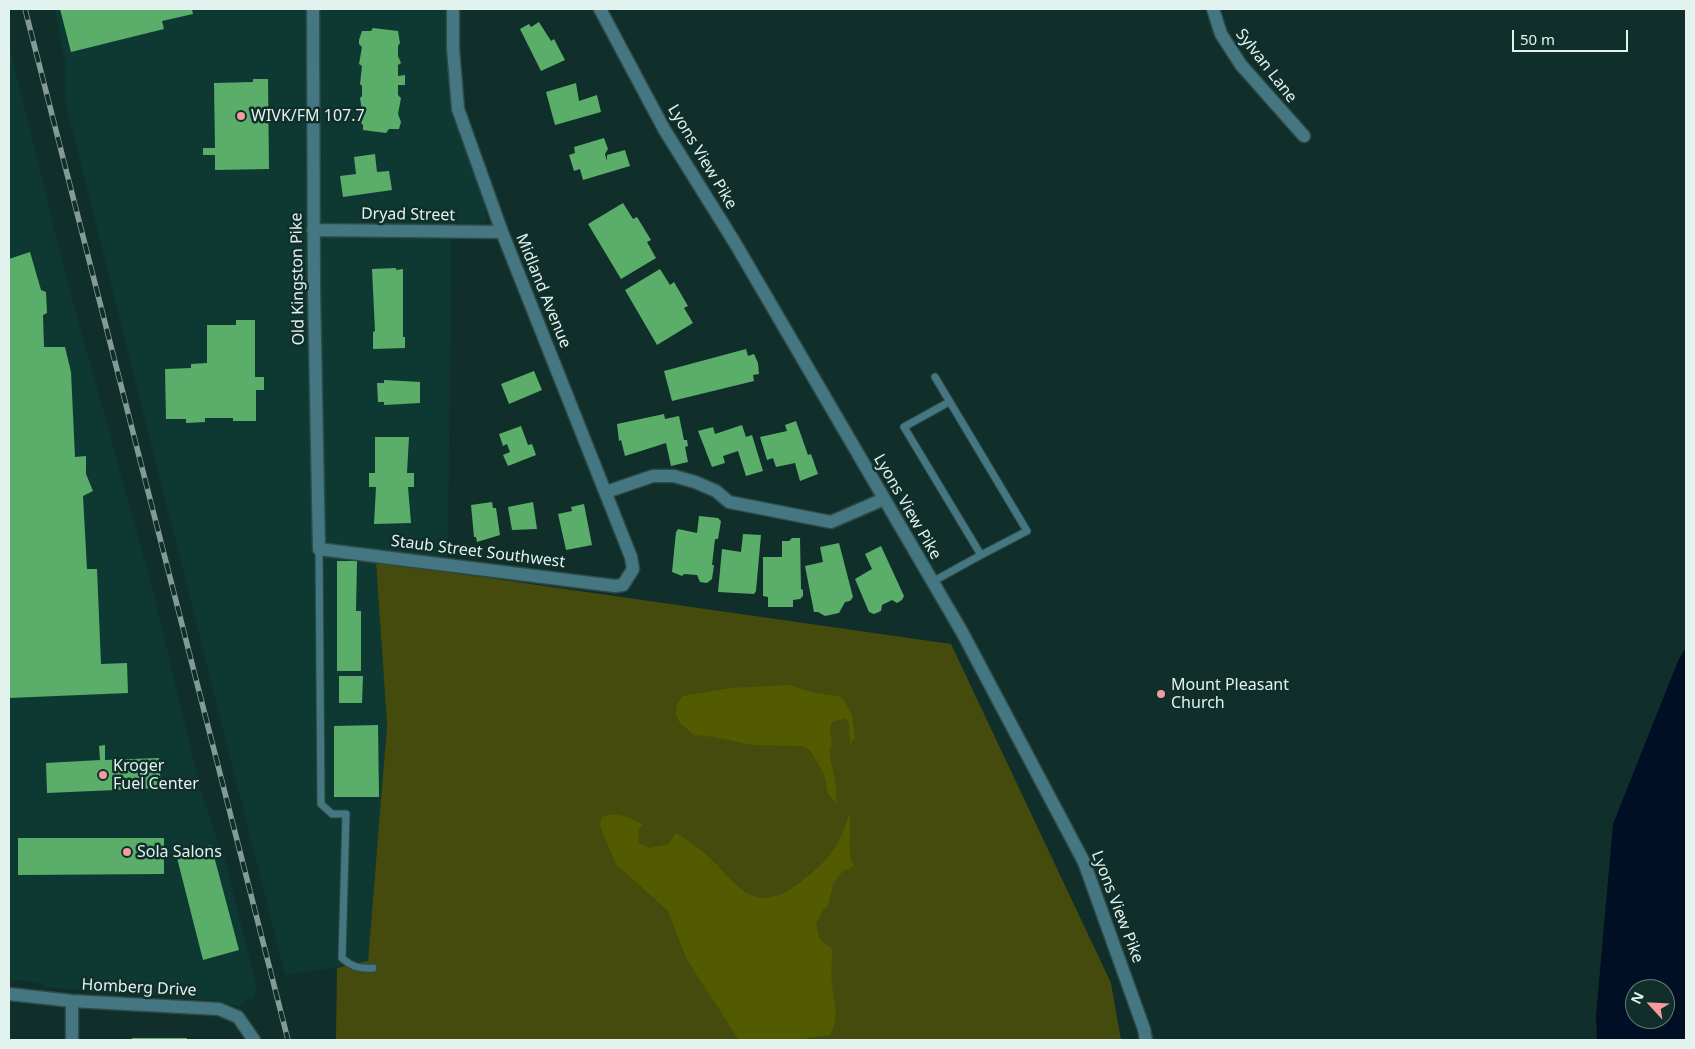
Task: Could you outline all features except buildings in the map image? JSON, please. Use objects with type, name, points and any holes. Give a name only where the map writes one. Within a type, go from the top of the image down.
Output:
[{"type":"street","name":"Old Kingston Pike","points":[[313,9],[313,230],[319,548]]},
{"type":"street","name":"Midland Avenue","points":[[453,9],[453,48],[458,109],[502,232],[631,557],[633,569],[629,578]]},
{"type":"street","name":"Lyons View Pike","points":[[600,9],[664,129],[735,243],[962,632],[1084,862],[1144,1029],[1146,1040]]},
{"type":"street","name":"Sylvan Lane","points":[[1213,9],[1221,34],[1241,65],[1304,136]]},
{"type":"street","name":"Dryad Street","points":[[313,230],[502,232]]},
{"type":"street","points":[[606,492],[652,476],[674,476],[716,491],[729,502],[831,522],[884,499]]},
{"type":"street","name":"Staub Street Southwest","points":[[319,548],[615,586],[623,585],[629,578]]},
{"type":"street","name":"Homberg Drive","points":[[9,994],[72,1001],[219,1008],[238,1017],[254,1040]]},
{"type":"street","points":[[72,1001],[72,1040]]},
{"type":"lane","points":[[932,582],[1027,531],[935,378]]},
{"type":"lane","points":[[949,402],[904,427],[981,555]]},
{"type":"lane","points":[[319,548],[321,804],[332,814],[346,814],[342,958],[350,965],[360,969],[373,968]]},
{"type":"shaded area","points":[[55,9],[446,9],[451,104],[485,202],[487,220],[483,224],[475,226],[453,227],[451,240],[448,551],[444,572],[376,563],[387,725],[368,962],[285,975],[66,106],[65,62]]},
{"type":"shaded area","points":[[9,46],[67,280],[152,587],[203,799],[227,866],[257,988],[254,998],[243,1001],[239,1007],[221,1001],[44,987],[42,983],[20,980],[9,981]]},
{"type":"green space","points":[[376,562],[951,644],[1111,983],[1121,1040],[336,1040],[337,968],[368,961],[387,725]]},
{"type":"green space","points":[[790,685],[810,692],[842,697],[852,715],[855,738],[850,745],[849,725],[846,718],[832,722],[830,729],[832,745],[829,751],[836,787],[836,803],[828,794],[824,774],[810,750],[801,746],[752,745],[694,735],[680,723],[676,715],[677,704],[683,696],[730,688]]},
{"type":"green space","points":[[849,813],[850,853],[854,866],[842,872],[833,884],[828,906],[823,910],[816,924],[819,938],[832,949],[832,980],[836,1016],[833,1029],[830,1035],[795,1040],[739,1040],[686,958],[668,911],[616,864],[600,826],[601,818],[616,815],[628,817],[639,822],[643,825],[638,829],[639,843],[649,848],[669,844],[676,833],[704,853],[739,887],[754,896],[762,898],[777,896],[786,892],[823,863],[839,840]]},
{"type":"water","points":[[1686,647],[1686,1040],[1597,1040],[1596,1016],[1613,824],[1678,661]]},
{"type":"railway","points":[[25,9],[288,1040]]},
{"type":"place","name":"WIVK/FM 107.7","points":[[241,116]]},
{"type":"place","name":"Mount Pleasant Church","points":[[1161,694]]},
{"type":"place","name":"Kroger Fuel Center","points":[[103,775]]},
{"type":"place","name":"Sola Salons","points":[[127,852]]}]
